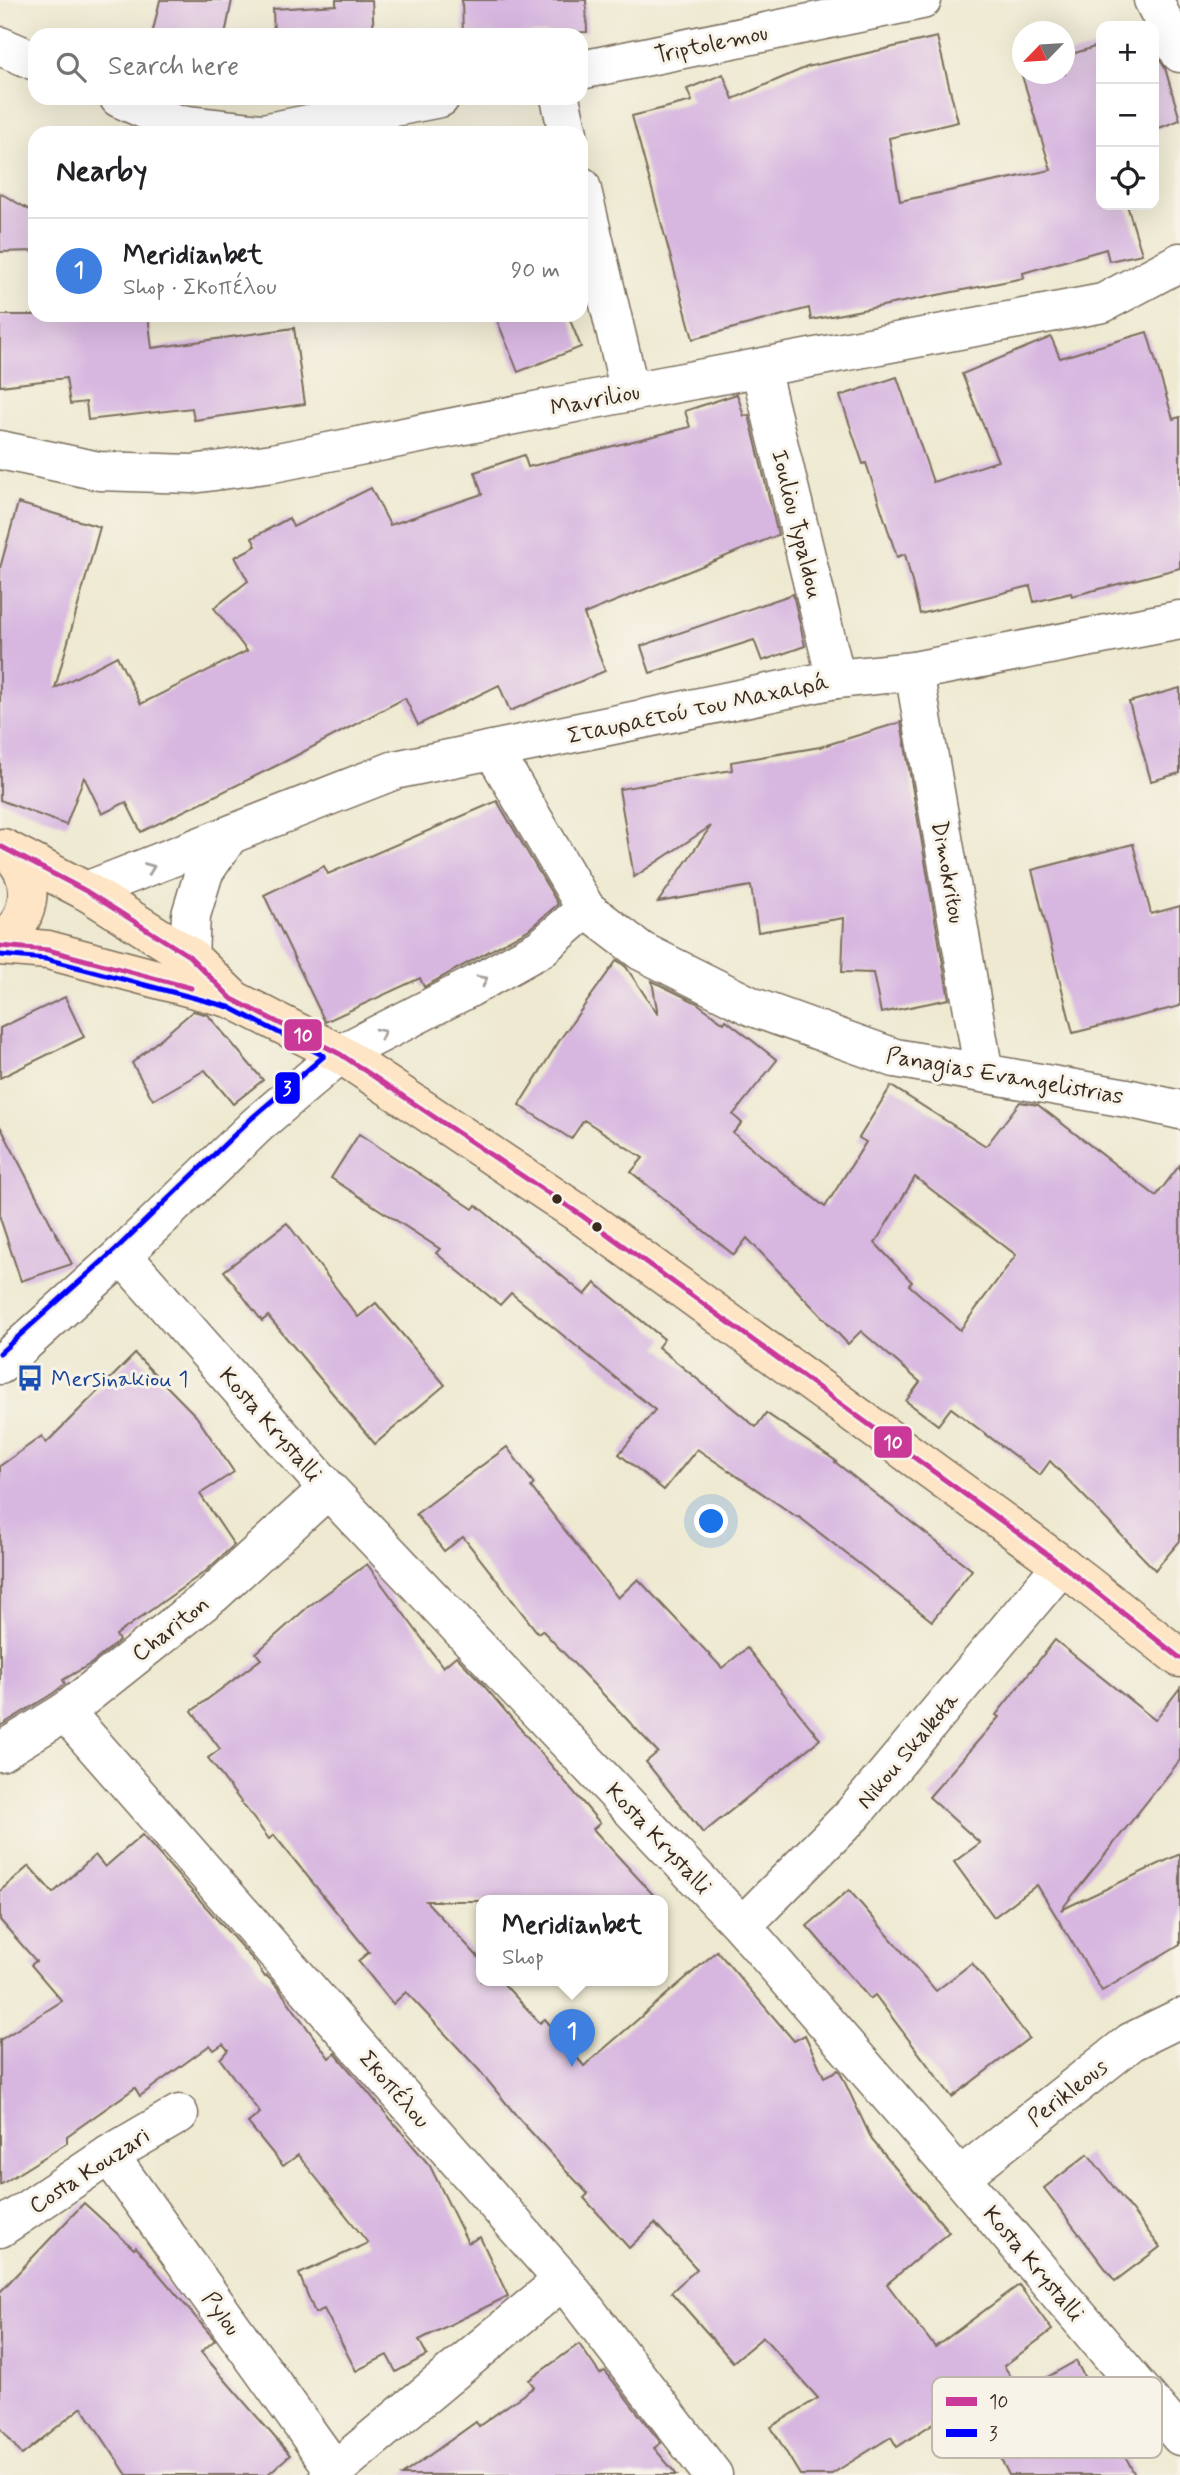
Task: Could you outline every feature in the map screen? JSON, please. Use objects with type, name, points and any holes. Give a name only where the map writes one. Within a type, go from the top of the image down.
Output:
[{"type":"street","name":"Triptolemou","points":[[588,69],[922,0]]},
{"type":"street","points":[[1153,0],[1180,53]]},
{"type":"street","points":[[0,46],[28,58]]},
{"type":"street","points":[[135,105],[177,124],[196,126]]},
{"type":"street","points":[[298,126],[404,105]]},
{"type":"street","points":[[562,105],[566,126]]},
{"type":"street","points":[[588,215],[630,392]]},
{"type":"street","name":"Mavriliou","points":[[0,450],[99,471],[192,474],[273,463],[630,392],[1103,303],[1180,262]]},
{"type":"street","name":"Iouliou Typaldou","points":[[760,368],[836,679]]},
{"type":"street","name":"Σταυραετού του Μαχαιρά","points":[[86,891],[395,770],[836,679],[914,671],[1180,620]]},
{"type":"street","name":"Dimokritou","points":[[914,671],[984,1073]]},
{"type":"street","name":"Panagias Evangelistrias","points":[[493,750],[586,909],[641,951],[753,1007],[895,1058],[1127,1098],[1180,1110]]},
{"type":"street","points":[[189,956],[191,915],[205,872],[228,837]]},
{"type":"street","points":[[4,848],[86,891],[189,956],[232,999]]},
{"type":"street","points":[[0,944],[23,919],[27,900],[26,881],[19,864],[4,848]]},
{"type":"street","points":[[0,1365],[122,1255],[258,1124],[340,1054],[541,948],[586,909]]},
{"type":"street","points":[[0,944],[48,950],[232,999],[340,1054],[580,1214],[1062,1564],[1180,1658]]},
{"type":"street","name":"Kosta Krystalli","points":[[122,1255],[328,1489],[742,1926],[1130,2377]]},
{"type":"street","name":"Chariton","points":[[0,1752],[65,1712],[212,1595],[328,1489]]},
{"type":"street","name":"Nikou Skalkota","points":[[742,1926],[853,1814],[1062,1564]]},
{"type":"street","name":"Σκοπέλου","points":[[65,1712],[562,2280],[713,2475]]},
{"type":"street","name":"Perikleous","points":[[960,2177],[1131,2042],[1180,2018]]},
{"type":"street","name":"Costa Kouzari","points":[[0,2228],[109,2155],[179,2113]]},
{"type":"street","name":"Pylou","points":[[109,2155],[332,2473],[562,2280]]},
{"type":"street","name":"Kosta Krystalli","points":[[1162,2415],[1180,2436]]},
{"type":"building","points":[[160,0],[232,0],[226,28],[154,28]]},
{"type":"building","points":[[336,0],[372,0],[374,28],[274,28],[273,9],[336,5]]},
{"type":"building","points":[[462,0],[586,0],[587,28],[463,28]]},
{"type":"building","points":[[937,37],[958,122],[889,138],[900,201],[1051,170],[1025,84],[1075,84],[1075,53],[1096,47],[1096,210],[1129,210],[1142,254],[1109,261],[1106,249],[1023,273],[1024,278],[811,320],[809,308],[693,339],[632,116],[692,101],[687,89],[723,74],[733,99],[807,67]]},
{"type":"building","points":[[1159,58],[1165,68],[1180,120],[1159,128]]},
{"type":"building","points":[[0,193],[28,209],[28,251],[0,252]]},
{"type":"building","points":[[0,315],[28,315],[28,322],[149,322],[152,348],[294,328],[305,404],[194,420],[192,408],[88,420],[86,402],[70,404],[66,378],[0,386]]},
{"type":"building","points":[[498,322],[571,322],[581,347],[518,372]]},
{"type":"building","points":[[1147,332],[1173,419],[1180,417],[1180,568],[1072,596],[1071,593],[1034,602],[1030,586],[920,614],[905,554],[897,557],[866,463],[863,464],[840,396],[897,377],[933,482],[998,461],[962,374],[1051,337],[1060,358]]},
{"type":"building","points":[[737,394],[744,416],[749,415],[778,535],[584,614],[605,671],[510,711],[499,685],[418,725],[405,698],[284,762],[141,832],[126,802],[102,814],[84,777],[66,825],[0,800],[0,568],[18,503],[100,527],[55,688],[117,656],[141,704],[247,651],[214,608],[248,581],[235,557],[256,546],[252,538],[289,518],[293,527],[371,488],[390,525],[482,494],[475,472],[524,455],[528,467],[690,427],[685,411]]},
{"type":"building","points":[[793,594],[805,646],[762,661],[754,640],[650,673],[641,646]]},
{"type":"building","points":[[1180,688],[1180,773],[1151,781],[1129,702]]},
{"type":"building","points":[[901,722],[949,999],[881,1013],[873,973],[842,972],[844,918],[758,932],[751,886],[658,902],[711,826],[634,877],[619,789],[732,770],[731,762],[820,747]]},
{"type":"building","points":[[497,801],[558,904],[528,930],[424,987],[420,978],[325,1022],[264,895],[324,866],[328,874]]},
{"type":"building","points":[[1133,844],[1151,914],[1180,906],[1180,1006],[1073,1033],[1032,870]]},
{"type":"building","points":[[617,960],[626,967],[658,1015],[652,981],[697,1003],[724,1023],[726,1020],[777,1060],[733,1115],[742,1123],[733,1133],[825,1207],[866,1142],[859,1138],[891,1086],[986,1146],[1020,1102],[1038,1105],[1156,1196],[1180,1165],[1180,1541],[1155,1570],[1050,1461],[1040,1475],[951,1408],[938,1425],[906,1401],[920,1382],[861,1331],[848,1344],[747,1238],[734,1255],[631,1172],[643,1158],[584,1120],[571,1139],[519,1105],[561,1038]],"holes":[[[915,1177],[1016,1255],[960,1330],[909,1285],[912,1282],[875,1243]]]},
{"type":"building","points":[[65,997],[84,1037],[0,1078],[0,1028]]},
{"type":"building","points":[[193,1011],[208,1015],[263,1080],[233,1104],[205,1070],[153,1100],[132,1063]]},
{"type":"building","points":[[0,1126],[72,1264],[21,1281],[0,1218]]},
{"type":"building","points":[[359,1134],[473,1209],[476,1205],[585,1295],[595,1283],[664,1339],[658,1347],[756,1427],[766,1413],[836,1461],[972,1570],[932,1621],[798,1516],[697,1449],[664,1490],[619,1454],[655,1410],[511,1293],[500,1305],[436,1253],[440,1249],[331,1178]]},
{"type":"building","points":[[287,1223],[358,1317],[376,1303],[445,1385],[375,1444],[268,1316],[262,1321],[224,1271]]},
{"type":"building","points":[[135,1354],[196,1416],[234,1472],[200,1494],[234,1545],[206,1571],[116,1635],[119,1641],[92,1663],[63,1680],[65,1684],[0,1726],[0,1466],[42,1436],[46,1443]]},
{"type":"building","points":[[507,1447],[534,1484],[531,1487],[618,1598],[638,1579],[722,1668],[747,1648],[820,1739],[703,1833],[646,1762],[658,1752],[542,1630],[538,1633],[463,1537],[444,1551],[416,1514]]},
{"type":"building","points":[[367,1564],[443,1667],[456,1656],[480,1681],[600,1823],[593,1829],[654,1895],[476,1895],[476,1901],[426,1901],[476,1955],[476,1986],[506,1986],[540,2023],[545,2019],[584,2066],[717,1951],[794,2041],[805,2035],[824,2077],[838,2070],[840,2072],[872,2140],[949,2232],[887,2284],[935,2347],[1019,2285],[1052,2330],[1004,2366],[1011,2377],[932,2377],[932,2424],[897,2447],[891,2437],[830,2475],[800,2475],[771,2427],[818,2398],[763,2337],[733,2362],[671,2292],[697,2269],[655,2223],[629,2248],[584,2198],[588,2194],[406,1992],[393,2004],[358,1961],[369,1952],[274,1835],[269,1839],[208,1758],[220,1749],[192,1711],[261,1659],[256,1653],[309,1606]]},
{"type":"building","points":[[1055,1640],[1155,1720],[1180,1688],[1180,1760],[1061,1910],[1180,1854],[1180,1944],[1102,1991],[1037,1885],[994,1917],[954,1862],[980,1843],[929,1797],[999,1717],[996,1715]]},
{"type":"building","points":[[142,1835],[255,1962],[265,1977],[279,1989],[329,2058],[335,2053],[430,2166],[468,2243],[480,2237],[508,2296],[419,2340],[427,2355],[396,2372],[387,2355],[356,2371],[324,2309],[315,2313],[299,2274],[368,2243],[298,2155],[283,2166],[248,2123],[260,2113],[220,2059],[228,2050],[223,2044],[214,2050],[210,2045],[140,2096],[135,2088],[67,2136],[67,2143],[0,2185],[0,2040],[62,2001],[31,1965],[36,1961],[0,1920],[0,1891],[29,1866],[53,1893],[95,1855],[105,1867]]},
{"type":"building","points":[[849,1890],[936,1991],[972,1963],[1029,2038],[952,2097],[875,1995],[870,1999],[807,1926]]},
{"type":"building","points":[[1088,2154],[1160,2247],[1115,2281],[1044,2188]]},
{"type":"building","points":[[84,2203],[134,2249],[136,2247],[215,2340],[201,2352],[290,2455],[267,2475],[127,2475],[82,2407],[22,2455],[0,2427],[0,2292]]},
{"type":"building","points":[[579,2344],[600,2374],[605,2371],[661,2443],[654,2448],[677,2475],[402,2475],[476,2422],[479,2426],[534,2387],[529,2380]]},
{"type":"building","points":[[1076,2361],[1084,2377],[1048,2377]]},
{"type":"building","points":[[1000,2458],[1126,2458],[1135,2475],[1009,2475]]},
{"type":"transit line","name":"10","points":[[0,846],[86,891],[189,956],[232,999],[340,1054],[581,1215],[1062,1565],[1180,1658]]},
{"type":"transit line","name":"10","points":[[0,946],[48,950],[191,988]]},
{"type":"transit line","name":"3","points":[[0,955],[46,959],[229,1007],[324,1056],[252,1118],[116,1249],[0,1353]]},
{"type":"place","name":"Mersinakiou 1","points":[[30,1378]]},
{"type":"place","name":"Meridianbet","points":[[572,2067]]}]
